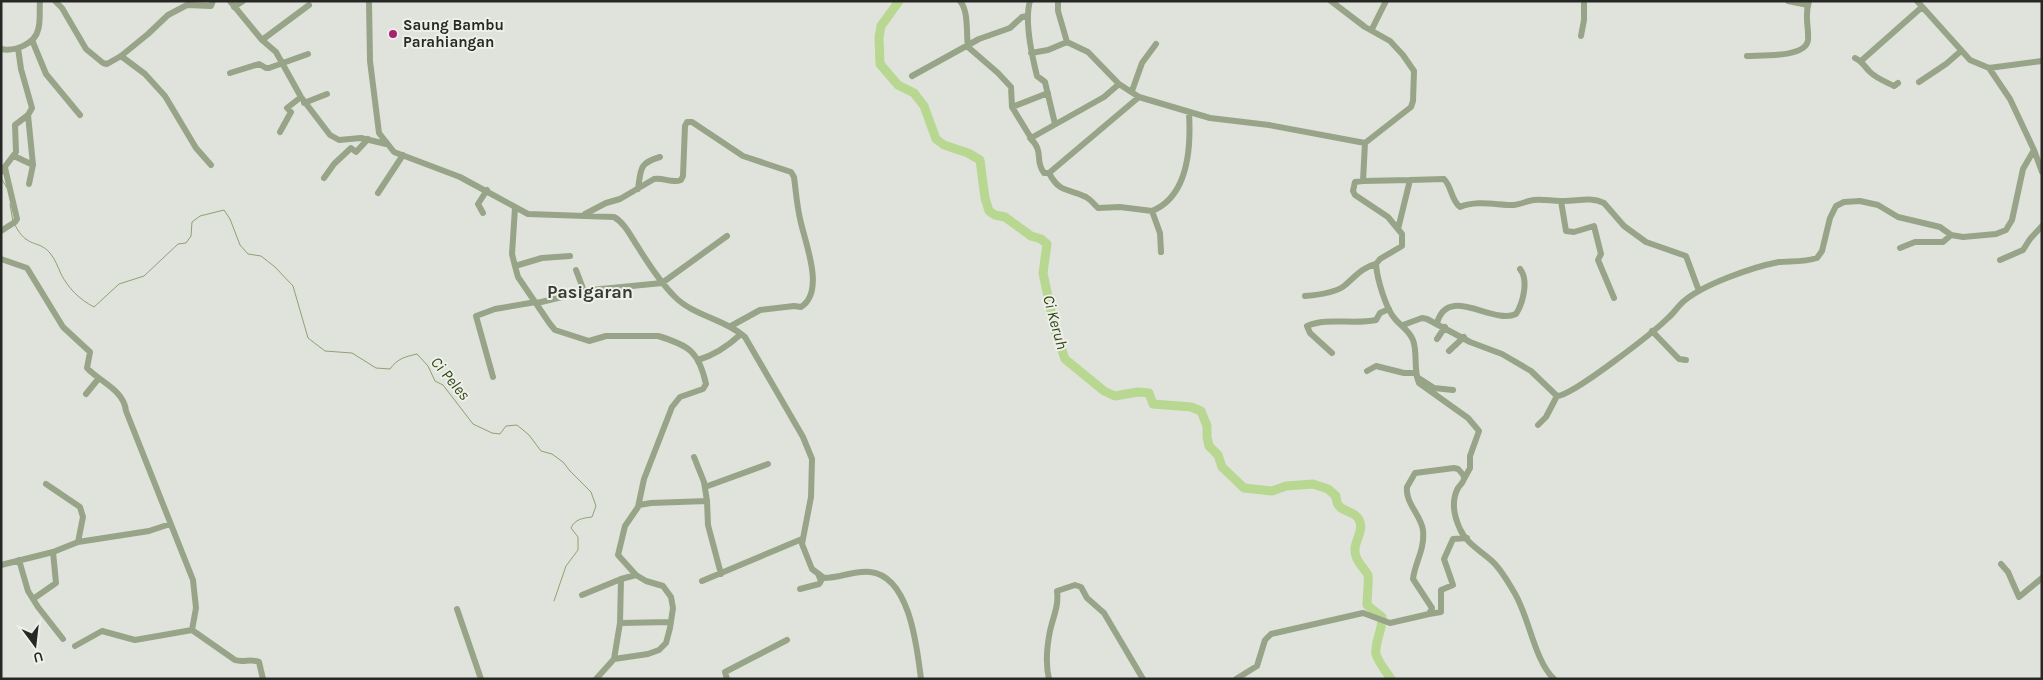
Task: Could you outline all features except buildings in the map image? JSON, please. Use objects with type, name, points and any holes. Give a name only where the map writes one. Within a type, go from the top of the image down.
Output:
[{"type":"street","points":[[1,49],[18,48],[32,40],[38,30],[40,1]]},
{"type":"street","points":[[55,1],[62,8],[93,56],[107,64],[121,56],[148,34],[163,17],[187,6],[211,6],[213,1]]},
{"type":"street","points":[[230,1],[262,40],[276,52],[302,100],[335,138],[343,141],[368,139],[386,144]]},
{"type":"street","points":[[234,8],[242,1]]},
{"type":"street","points":[[369,1],[368,17],[373,89],[379,133],[386,144],[396,153],[460,177],[487,190],[515,208],[535,215],[608,215],[619,219],[662,283],[680,302],[731,326],[741,334],[803,437],[812,459],[811,497],[802,539],[812,569],[821,581],[819,584],[800,589]]},
{"type":"street","points":[[960,1],[963,4],[967,24],[968,47],[1008,82],[1011,87],[1012,107],[1030,138],[1039,148],[1039,167],[1044,173],[1049,173],[1139,97]]},
{"type":"street","points":[[1030,1],[1028,16],[1031,53],[1036,76],[1045,82],[1055,124]]},
{"type":"street","points":[[1058,1],[1058,11],[1068,42],[1088,52],[1119,84],[1139,97],[1210,118],[1269,125],[1365,143],[1406,112],[1411,106],[1413,101],[1412,68],[1390,41],[1372,29],[1365,27],[1330,1]]},
{"type":"street","points":[[1372,29],[1386,1]]},
{"type":"street","points":[[1581,36],[1584,1]]},
{"type":"street","points":[[1747,56],[1786,54],[1803,50],[1806,46],[1808,39],[1805,14],[1809,3],[1788,1]]},
{"type":"street","points":[[1917,1],[1970,60],[1989,68],[2042,61]]},
{"type":"street","points":[[262,40],[309,5]]},
{"type":"street","points":[[1898,83],[1894,86],[1879,79],[1870,73],[1858,60],[1922,7]]},
{"type":"street","points":[[912,76],[991,34],[1010,28],[1022,17],[1028,16]]},
{"type":"street","points":[[32,40],[46,74],[80,115]]},
{"type":"street","points":[[1031,53],[1048,50],[1068,42]]},
{"type":"street","points":[[1132,91],[1142,63],[1156,44]]},
{"type":"street","points":[[1,231],[17,219],[3,170],[14,156],[17,147],[15,125],[28,115],[32,108],[21,69],[18,48]]},
{"type":"street","points":[[1919,82],[1946,64],[1960,51]]},
{"type":"street","points":[[230,73],[259,64],[268,68],[308,54]]},
{"type":"street","points":[[121,56],[139,69],[164,96],[196,148],[212,165]]},
{"type":"street","points":[[1989,68],[2010,99],[2034,150],[2042,172]]},
{"type":"street","points":[[1030,138],[1104,97],[1119,84]]},
{"type":"street","points":[[1012,107],[1048,93]]},
{"type":"street","points":[[280,132],[291,112],[287,108],[302,100],[326,94]]},
{"type":"street","points":[[1049,173],[1062,189],[1088,198],[1098,208],[1120,207],[1152,211],[1167,202],[1182,180],[1189,151],[1189,113]]},
{"type":"street","points":[[28,115],[33,165],[29,184]]},
{"type":"street","points":[[582,215],[606,203],[620,199],[657,178],[677,182],[682,178],[684,126],[690,122],[743,156],[793,174],[800,221],[810,255],[812,286],[808,301],[801,308],[794,306],[760,310],[731,326]]},
{"type":"street","points":[[324,178],[334,164],[350,148],[356,152],[368,139]]},
{"type":"street","points":[[1363,181],[1365,143]]},
{"type":"street","points":[[1538,425],[1546,417],[1557,396],[1569,393],[1575,387],[1599,374],[1652,331],[1684,301],[1700,291],[1749,269],[1778,262],[1817,258],[1822,251],[1830,218],[1836,206],[1844,202],[1860,201],[1878,205],[1898,217],[1940,227],[1951,235],[1963,237],[1982,236],[2006,230],[2014,213],[2023,169],[2034,150]]},
{"type":"street","points":[[378,193],[403,155]]},
{"type":"street","points":[[14,156],[33,165]]},
{"type":"street","points":[[638,189],[640,173],[644,163],[660,158]]},
{"type":"street","points":[[1305,296],[1339,289],[1362,270],[1376,264],[1402,246],[1402,234],[1388,217],[1355,195],[1353,190],[1355,182],[1444,179],[1449,185],[1455,203],[1460,207],[1467,204],[1480,203],[1515,205],[1531,200],[1545,199],[1561,202],[1590,199],[1604,203],[1624,226],[1641,238],[1657,247],[1686,256],[1700,291]]},
{"type":"street","points":[[1398,229],[1410,180]]},
{"type":"street","points":[[483,213],[478,204],[487,190]]},
{"type":"street","points":[[1561,202],[1566,231],[1574,232],[1594,226],[1601,254],[1598,260],[1614,298]]},
{"type":"street","points":[[515,208],[512,254],[518,277],[555,330],[589,340],[606,336],[658,336],[687,346],[698,360],[703,371],[706,386],[680,398],[672,407],[644,479],[639,505],[626,526],[618,554],[636,575],[646,581],[663,586],[671,597],[673,608],[666,643],[659,650],[648,654],[614,659]]},
{"type":"street","points":[[1152,211],[1160,233],[1161,252]]},
{"type":"street","points":[[2000,260],[2023,250],[2042,226]]},
{"type":"street","points":[[1900,248],[1916,242],[1942,242],[1951,235]]},
{"type":"street","points":[[493,377],[476,316],[495,309],[584,291],[662,283],[727,236]]},
{"type":"street","points":[[515,266],[542,258],[570,256]]},
{"type":"street","points":[[1,259],[27,268],[63,327],[90,352],[87,368],[125,402],[126,412],[194,587],[196,608],[192,630]]},
{"type":"street","points":[[1376,264],[1377,274],[1389,309],[1395,319],[1410,333],[1415,346],[1416,375],[1423,386],[1468,418],[1478,428],[1479,434],[1470,456],[1470,468],[1458,489],[1454,507],[1460,530],[1493,562],[1515,593],[1541,658],[1549,674],[1554,679]]},
{"type":"street","points":[[1436,323],[1439,314],[1444,308],[1456,306],[1504,315],[1516,314],[1521,304],[1525,280],[1520,268]]},
{"type":"street","points":[[576,270],[584,291]]},
{"type":"street","points":[[1332,354],[1310,333],[1307,326],[1322,322],[1367,322],[1376,320],[1380,313],[1389,309]]},
{"type":"street","points":[[1402,325],[1422,318],[1446,327],[1502,354],[1530,371],[1557,396]]},
{"type":"street","points":[[1436,338],[1446,327]]},
{"type":"street","points":[[1652,331],[1679,359],[1686,360]]},
{"type":"street","points":[[698,360],[712,355],[729,345],[741,334]]},
{"type":"street","points":[[1449,351],[1464,337]]},
{"type":"street","points":[[1367,371],[1376,366],[1416,375],[1434,388],[1453,390]]},
{"type":"street","points":[[86,394],[99,378]]},
{"type":"street","points":[[694,457],[705,487],[708,525],[721,574]]},
{"type":"street","points":[[705,487],[768,464]]},
{"type":"street","points":[[1429,614],[1432,608],[1413,579],[1421,553],[1423,528],[1410,501],[1407,487],[1415,473],[1454,468],[1458,469],[1464,476],[1464,480]]},
{"type":"street","points":[[46,484],[80,507],[83,517],[78,542]]},
{"type":"street","points":[[639,505],[707,501]]},
{"type":"street","points":[[1,565],[53,552],[78,542],[149,531],[170,524]]},
{"type":"street","points":[[1236,679],[1257,666],[1265,640],[1271,634],[1363,613],[1390,624],[1441,612],[1440,591],[1453,585],[1444,559],[1453,539],[1467,538]]},
{"type":"street","points":[[702,581],[802,539]]},
{"type":"street","points":[[34,599],[56,584],[53,552]]},
{"type":"street","points":[[19,560],[27,588],[44,615],[63,639]]},
{"type":"street","points":[[2001,564],[2008,572],[2019,597],[2042,578]]},
{"type":"street","points":[[819,576],[829,578],[870,572],[883,576],[892,583],[905,605],[912,624],[921,679]]},
{"type":"street","points":[[582,595],[636,575]]},
{"type":"street","points":[[596,679],[614,659],[620,623],[621,579]]},
{"type":"street","points":[[1049,679],[1046,667],[1047,653],[1050,630],[1057,608],[1057,591],[1076,585],[1081,587],[1087,598],[1104,613],[1143,679]]},
{"type":"street","points":[[457,609],[481,679]]},
{"type":"street","points":[[620,623],[670,622]]},
{"type":"street","points":[[75,646],[102,631],[135,640],[192,630],[239,662],[253,660],[259,662],[263,679]]},
{"type":"street","points":[[727,679],[726,672],[787,640]]},
{"type":"waterway","name":"Ci Keruh","points":[[899,1],[881,26],[879,37],[880,64],[898,85],[914,93],[924,106],[936,139],[944,145],[968,153],[980,160],[985,198],[989,211],[995,215],[1005,217],[1031,236],[1041,239],[1047,244],[1043,273],[1055,330],[1065,359],[1104,391],[1115,396],[1138,392],[1149,393],[1153,404],[1191,407],[1201,411],[1207,426],[1209,446],[1218,455],[1222,467],[1244,488],[1272,491],[1286,486],[1313,484],[1328,489],[1336,496],[1339,506],[1355,515],[1360,522],[1361,529],[1355,552],[1357,559],[1368,575],[1367,605],[1382,617],[1376,654],[1391,679]]},
{"type":"waterway","name":"Ci Peles","points":[[1,178],[7,188]]},
{"type":"waterway","name":"Ci Peles","points":[[10,204],[13,222]]},
{"type":"waterway","name":"Ci Peles","points":[[15,225],[24,238],[41,246],[50,253],[71,289],[94,307],[119,284],[144,276],[178,244],[186,243],[191,236],[192,222],[200,216],[224,210],[230,219],[240,245],[248,254],[261,256],[275,267],[293,286],[308,338],[325,351],[352,353],[376,368],[390,369],[399,360],[417,354],[428,366],[435,381],[443,385],[473,424],[492,433],[500,434],[506,426],[517,425],[529,435],[541,451],[552,454],[563,462],[591,492],[596,506],[592,517],[577,521],[571,528],[578,537],[578,550],[566,566],[554,601]]},
{"type":"place","name":"Saung Bambu Parahiangan","points":[[393,34]]},
{"type":"district","name":"Pasigaran","points":[[590,292]]}]
